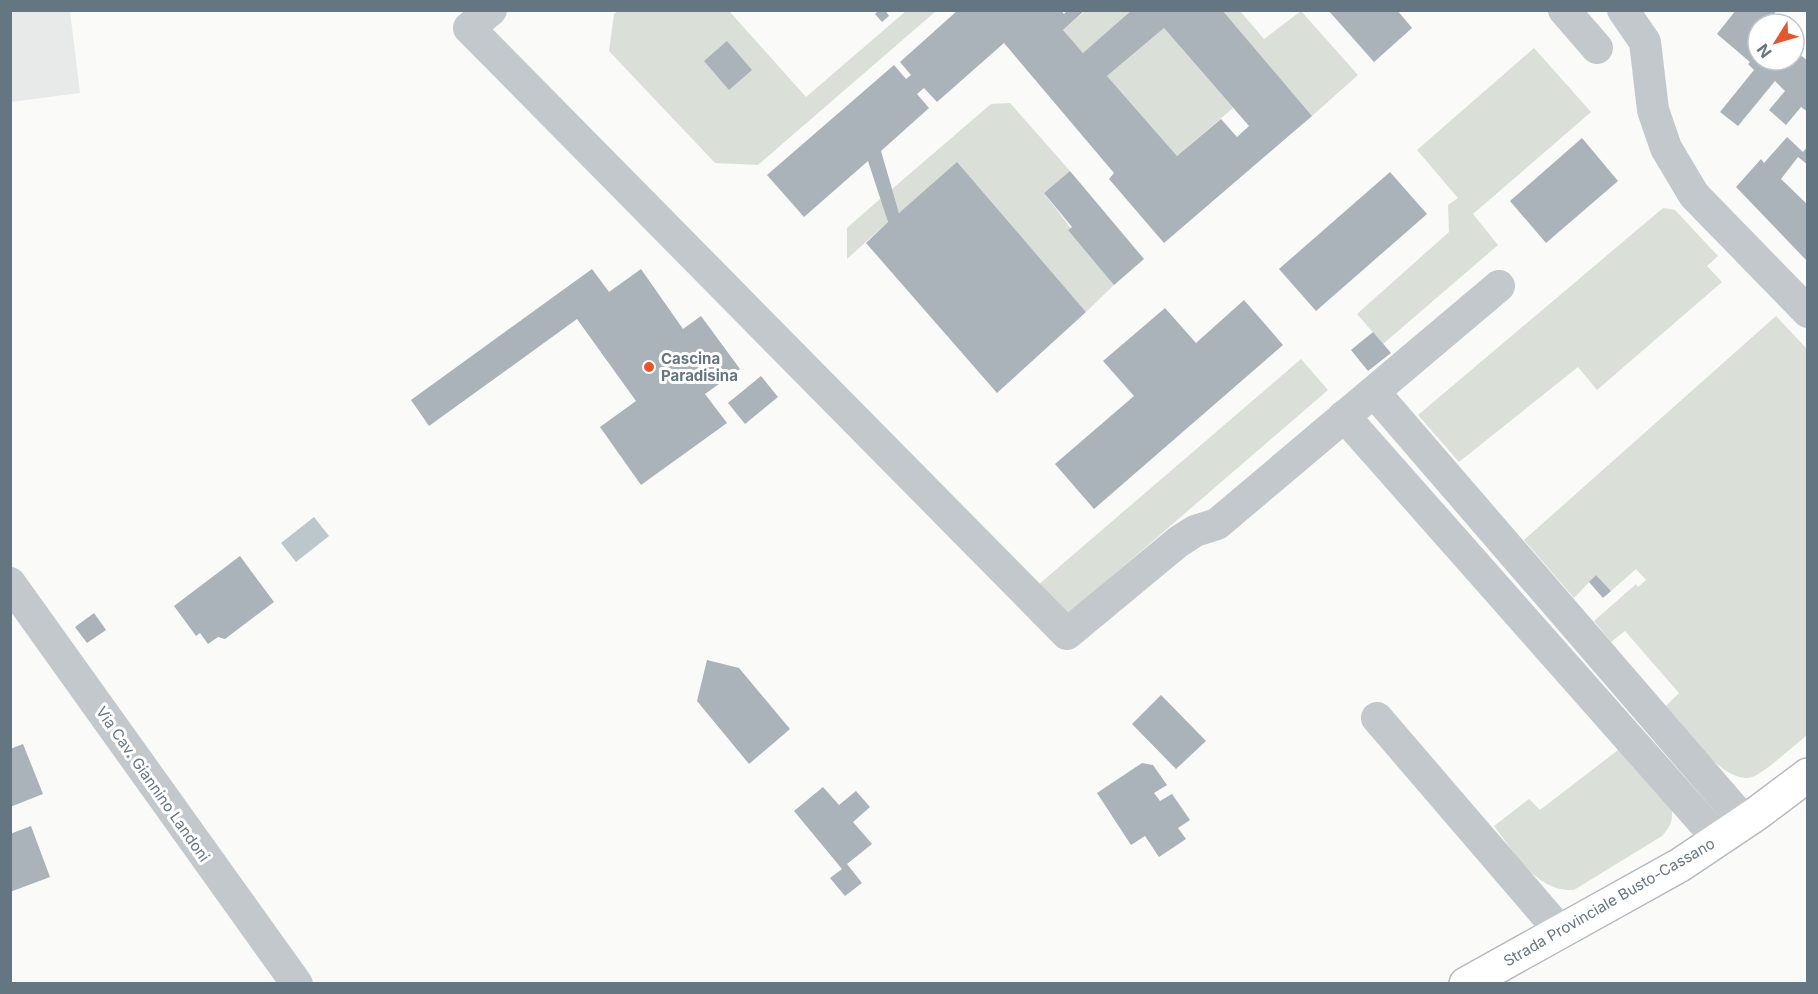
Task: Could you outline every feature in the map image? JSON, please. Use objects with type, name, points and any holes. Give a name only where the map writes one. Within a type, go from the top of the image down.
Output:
[{"type":"main road","name":"Strada Provinciale Busto-Cassano","points":[[1466,984],[1680,865],[1808,775]]},
{"type":"street","points":[[491,10],[469,28],[1067,634],[1178,542],[1195,531],[1217,524],[1499,286]]},
{"type":"street","points":[[1564,10],[1597,48]]},
{"type":"street","points":[[1623,10],[1645,42],[1653,110],[1666,148],[1694,195],[1808,312]]},
{"type":"street","points":[[1374,392],[1732,830]]},
{"type":"street","points":[[1344,416],[1732,830]]},
{"type":"street","name":"Via Cav. Giannino Landoni","points":[[10,583],[297,984]]},
{"type":"street","points":[[1377,718],[1560,931]]},
{"type":"shaded area","points":[[10,11],[70,11],[80,93],[11,102]]},
{"type":"shaded area","points":[[618,11],[729,11],[806,97],[906,11],[936,11],[758,165],[715,163],[609,51],[614,14]]},
{"type":"shaded area","points":[[1085,11],[1132,11],[1083,53],[1063,30]]},
{"type":"shaded area","points":[[1222,11],[1240,11],[1264,39],[1301,11],[1358,75],[1312,116]]},
{"type":"shaded area","points":[[1164,28],[1233,108],[1177,156],[1107,76]]},
{"type":"shaded area","points":[[1534,48],[1591,112],[1473,214],[1498,245],[1383,344],[1357,314],[1449,232],[1448,205],[1458,198],[1417,150]]},
{"type":"shaded area","points":[[1010,103],[1070,171],[1044,193],[1114,285],[1086,312],[957,163],[899,213],[892,189],[991,104]]},
{"type":"shaded area","points":[[881,198],[888,222],[847,259],[847,228]]},
{"type":"shaded area","points":[[1663,208],[1675,210],[1718,256],[1707,266],[1722,282],[1597,390],[1578,367],[1459,462],[1418,415]]},
{"type":"shaded area","points":[[1776,316],[1807,349],[1807,735],[1764,770],[1752,777],[1741,777],[1729,773],[1717,764],[1665,707],[1679,693],[1625,631],[1611,642],[1594,621],[1636,584],[1638,587],[1646,580],[1636,569],[1611,591],[1596,575],[1574,598],[1524,540]]},
{"type":"shaded area","points":[[1301,359],[1328,390],[1067,615],[1038,585]]},
{"type":"shaded area","points":[[314,517],[329,536],[296,562],[281,543]]},
{"type":"shaded area","points":[[1622,747],[1671,805],[1670,825],[1662,836],[1574,890],[1548,885],[1528,869],[1494,826],[1529,799],[1540,810]]},
{"type":"building","points":[[879,10],[885,10],[889,16],[882,22],[875,14]]},
{"type":"building","points":[[958,10],[1061,10],[1064,14],[1068,10],[1085,10],[1063,30],[1083,53],[1132,10],[1222,10],[1312,116],[1164,243],[1109,179],[1114,173],[1004,43],[937,102],[924,88],[917,94],[929,108],[881,151],[899,213],[957,162],[1086,312],[997,393],[866,243],[888,222],[868,161],[804,217],[767,175],[894,65],[906,79],[911,75],[900,62]],"holes":[[[1164,28],[1249,126],[1237,137],[1221,119],[1177,156],[1107,76]]]},
{"type":"building","points":[[1328,10],[1397,10],[1412,28],[1374,62]]},
{"type":"building","points":[[1736,10],[1777,10],[1775,12],[1746,12],[1746,59],[1717,34]]},
{"type":"building","points":[[727,41],[752,70],[729,90],[704,61]]},
{"type":"building","points":[[1806,59],[1808,61],[1808,112],[1801,107],[1786,125],[1769,110],[1785,91],[1775,81],[1738,126],[1720,112],[1752,72],[1806,72]]},
{"type":"building","points":[[1787,137],[1803,152],[1808,146],[1808,165],[1798,157],[1781,179],[1808,205],[1808,262],[1736,187],[1761,159],[1764,163]]},
{"type":"building","points":[[1582,138],[1618,181],[1546,243],[1510,201]]},
{"type":"building","points":[[1070,171],[1144,259],[1114,285],[1068,230],[1072,227],[1044,193]]},
{"type":"building","points":[[1390,172],[1427,214],[1316,311],[1279,269]]},
{"type":"building","name":"Cascina Paradisina","points":[[592,269],[609,292],[641,269],[683,329],[701,316],[740,369],[705,394],[727,423],[641,485],[600,427],[636,401],[577,319],[429,426],[411,400]]},
{"type":"building","points":[[1244,300],[1283,345],[1094,509],[1055,464],[1134,396],[1103,361],[1165,308],[1196,343]]},
{"type":"building","points":[[1373,332],[1391,353],[1368,371],[1351,350]]},
{"type":"building","points":[[761,376],[778,397],[745,424],[728,403]]},
{"type":"building","points":[[240,556],[274,602],[225,639],[218,637],[208,644],[200,633],[196,636],[174,606]]},
{"type":"building","points":[[1596,575],[1611,591],[1603,598],[1589,582]]},
{"type":"building","points":[[94,613],[106,630],[87,643],[75,627]]},
{"type":"building","points":[[707,660],[739,668],[790,729],[749,764],[697,701]]},
{"type":"building","points":[[1161,695],[1206,741],[1176,769],[1132,724]]},
{"type":"building","points":[[23,744],[43,794],[10,807],[10,749]]},
{"type":"building","points":[[1142,763],[1153,765],[1167,785],[1154,793],[1160,801],[1172,794],[1190,820],[1178,828],[1186,839],[1159,857],[1145,836],[1131,845],[1097,793]]},
{"type":"building","points":[[823,787],[839,805],[856,791],[870,807],[853,822],[872,844],[847,864],[862,883],[845,896],[830,878],[842,869],[794,811]]},
{"type":"building","points":[[31,826],[50,877],[10,892],[10,834]]},
{"type":"place","name":"Cascina Paradisina","points":[[649,367]]}]
